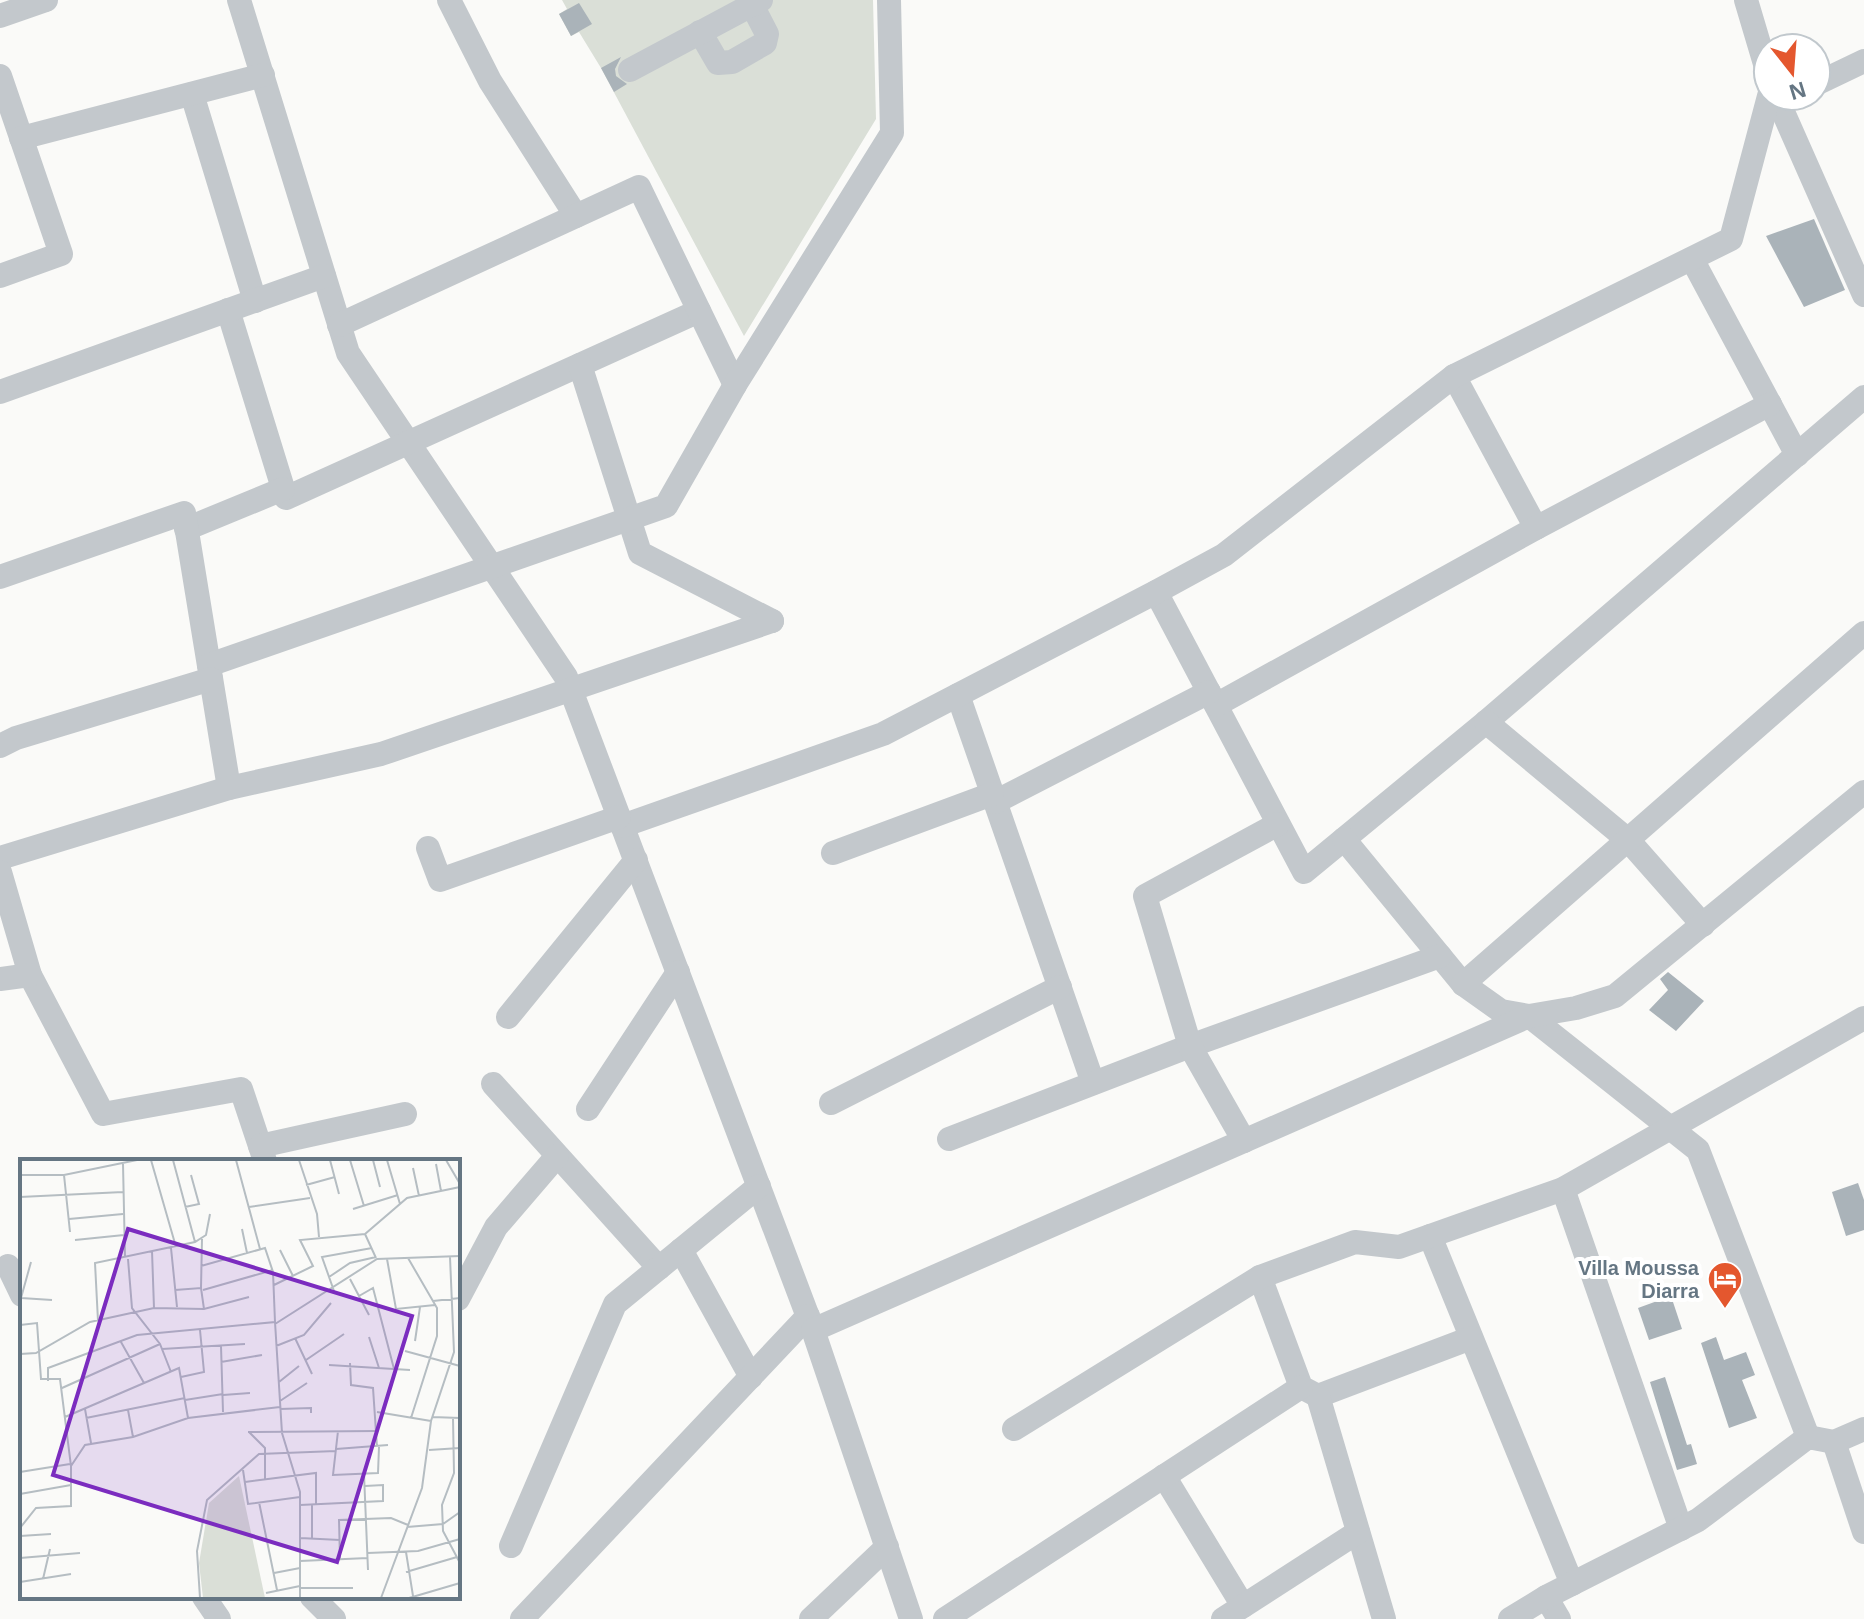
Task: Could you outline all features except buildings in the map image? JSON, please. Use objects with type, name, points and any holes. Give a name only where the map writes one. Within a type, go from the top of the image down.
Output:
[{"type":"street","points":[[0,16],[46,0]]},
{"type":"street","points":[[239,0],[348,353],[566,677],[571,689],[811,1323],[911,1619]]},
{"type":"street","points":[[449,0],[490,81],[576,216]]},
{"type":"street","points":[[0,746],[210,672],[492,566],[666,506],[735,385],[892,133],[889,0]]},
{"type":"street","points":[[1746,0],[1756,32]]},
{"type":"street","points":[[630,70],[700,32],[756,2],[767,34],[765,43],[732,62],[718,63],[700,32]]},
{"type":"street","points":[[1832,76],[1864,61]]},
{"type":"street","points":[[21,138],[263,75]]},
{"type":"street","points":[[0,76],[61,254],[0,276]]},
{"type":"street","points":[[192,94],[255,301]]},
{"type":"street","points":[[428,848],[440,880],[883,734],[1224,555],[1454,376],[1731,239],[1774,112]]},
{"type":"street","points":[[1785,112],[1864,295]]},
{"type":"street","points":[[339,325],[639,187],[735,385]]},
{"type":"street","points":[[1692,259],[1797,455]]},
{"type":"street","points":[[0,392],[324,276]]},
{"type":"street","points":[[228,310],[286,498],[699,311]]},
{"type":"street","points":[[0,858],[229,788],[381,754],[772,621],[640,553],[580,365]]},
{"type":"street","points":[[1454,376],[1536,528]]},
{"type":"street","points":[[1156,592],[1304,872],[1486,722],[1864,397]]},
{"type":"street","points":[[833,853],[994,798],[1212,699],[1770,404]]},
{"type":"street","points":[[186,529],[283,489]]},
{"type":"street","points":[[0,577],[184,513],[229,788]]},
{"type":"street","points":[[1463,984],[1864,633]]},
{"type":"street","points":[[958,695],[1093,1083]]},
{"type":"street","points":[[1486,722],[1628,840],[1703,925]]},
{"type":"street","points":[[522,1619],[751,1377],[811,1323],[1244,1141],[1529,1016],[1576,1008],[1615,996],[1864,792]]},
{"type":"street","points":[[1244,1141],[1190,1046],[1145,896],[1278,824]]},
{"type":"street","points":[[1344,839],[1463,984],[1501,1011],[1529,1016],[1698,1150],[1808,1437]]},
{"type":"street","points":[[508,1017],[636,860]]},
{"type":"street","points":[[0,872],[30,975],[103,1114],[241,1089],[262,1154],[405,1114]]},
{"type":"street","points":[[949,1139],[1190,1046],[1440,956]]},
{"type":"street","points":[[588,1109],[678,972]]},
{"type":"street","points":[[0,979],[30,975]]},
{"type":"street","points":[[831,1103],[1060,987]]},
{"type":"street","points":[[1014,1429],[1260,1277],[1355,1242],[1399,1247],[1563,1189],[1864,1018]]},
{"type":"street","points":[[493,1084],[659,1268]]},
{"type":"street","points":[[460,1295],[496,1227],[557,1156]]},
{"type":"street","points":[[511,1546],[615,1304],[759,1186]]},
{"type":"street","points":[[1563,1189],[1681,1529]]},
{"type":"street","points":[[1430,1236],[1572,1584]]},
{"type":"street","points":[[681,1250],[751,1377]]},
{"type":"street","points":[[10,1266],[20,1290]]},
{"type":"street","points":[[1260,1277],[1309,1391],[1358,1532],[1384,1619]]},
{"type":"street","points":[[945,1619],[1164,1476],[1309,1391],[1471,1338]]},
{"type":"street","points":[[1510,1619],[1546,1597],[1698,1520],[1808,1437],[1834,1442],[1864,1429]]},
{"type":"street","points":[[1834,1442],[1864,1532]]},
{"type":"street","points":[[1164,1476],[1233,1613],[1358,1532]]},
{"type":"street","points":[[811,1619],[887,1547]]},
{"type":"street","points":[[1546,1597],[1559,1619]]},
{"type":"street","points":[[205,1599],[219,1619]]},
{"type":"street","points":[[314,1599],[334,1618],[342,1599]]},
{"type":"shaded area","points":[[562,0],[873,0],[876,119],[744,336],[601,68],[579,32],[571,36],[559,14],[567,9]]},
{"type":"place","name":"Villa Moussa Diarra","points":[[1725,1310]]}]
